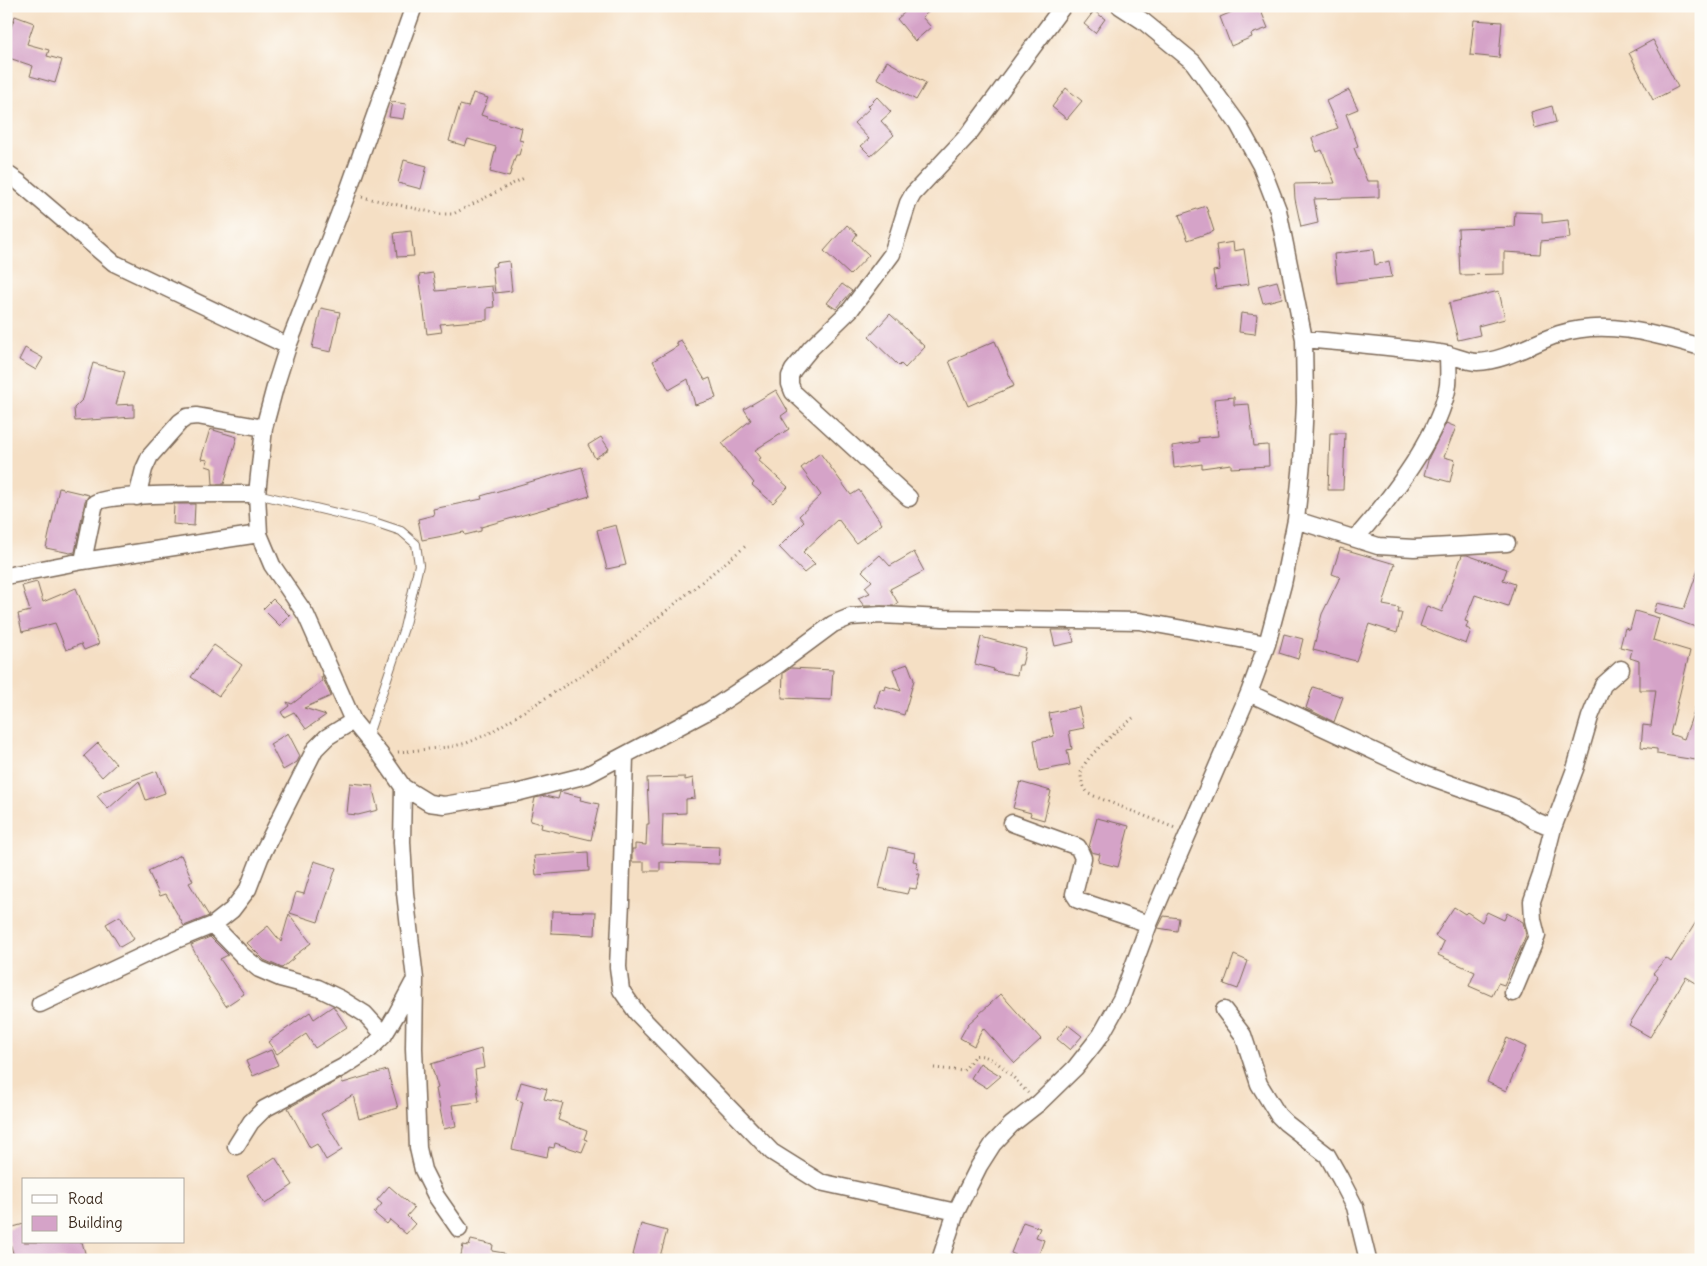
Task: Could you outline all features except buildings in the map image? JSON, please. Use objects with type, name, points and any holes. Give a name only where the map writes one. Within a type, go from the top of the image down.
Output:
[{"type":"street","points":[[414,6],[347,194],[288,346],[264,428],[257,494],[259,534],[272,565],[306,614],[352,722],[380,754],[404,787],[428,803],[444,805],[516,794],[587,775],[710,710],[775,667],[833,624],[850,617],[882,615],[942,618],[1139,621],[1267,644]]},
{"type":"street","points":[[909,498],[793,392],[790,376],[811,348],[851,309],[892,254],[908,203],[913,194],[968,135],[1063,6]]},
{"type":"street","points":[[940,1260],[956,1212],[979,1166],[993,1144],[1012,1125],[1040,1104],[1075,1068],[1101,1035],[1121,999],[1149,924],[1249,693],[1267,644],[1296,520],[1302,463],[1305,403],[1304,339],[1278,210],[1261,166],[1238,124],[1192,62],[1143,21],[1120,6]]},
{"type":"street","points":[[6,173],[114,263],[288,346]]},
{"type":"street","points":[[1304,339],[1448,354],[1475,362],[1508,356],[1560,334],[1584,328],[1620,329],[1664,337],[1701,347]]},
{"type":"street","points":[[1356,538],[1388,501],[1413,464],[1434,427],[1442,408],[1448,385],[1448,354]]},
{"type":"street","points":[[138,497],[144,469],[150,456],[180,422],[187,418],[197,416],[264,428]]},
{"type":"street","points":[[83,561],[95,504],[100,500],[138,497],[257,494]]},
{"type":"street","points":[[1296,520],[1378,546],[1414,548],[1507,543]]},
{"type":"street","points":[[6,576],[83,561],[259,534]]},
{"type":"street","points":[[1513,993],[1537,936],[1533,920],[1532,901],[1553,828],[1575,769],[1590,717],[1603,685],[1621,669]]},
{"type":"street","points":[[1249,693],[1424,775],[1512,806],[1534,820],[1553,828]]},
{"type":"street","points":[[40,1004],[176,940],[213,925],[232,910],[248,889],[264,850],[315,748],[352,722]]},
{"type":"street","points":[[625,755],[618,967],[621,990],[637,1013],[772,1152],[820,1182],[956,1212]]},
{"type":"street","points":[[404,787],[402,842],[405,893],[415,979],[414,1048],[418,1148],[423,1170],[436,1196],[459,1229]]},
{"type":"street","points":[[1012,823],[1078,847],[1083,858],[1074,894],[1078,900],[1149,924]]},
{"type":"street","points":[[213,925],[243,956],[259,969],[280,978],[318,988],[341,1000],[365,1014],[384,1035]]},
{"type":"street","points":[[236,1146],[251,1122],[264,1108],[369,1050],[384,1035],[415,979]]},
{"type":"street","points":[[1224,1010],[1243,1035],[1259,1084],[1278,1115],[1327,1155],[1355,1207],[1368,1260]]},
{"type":"lane","points":[[257,494],[374,522],[401,531],[416,544],[420,565],[404,628],[366,739]]},
{"type":"path","points":[[347,194],[440,214],[453,214],[524,178]]},
{"type":"path","points":[[380,754],[449,747],[467,743],[488,734],[606,660],[747,545]]},
{"type":"path","points":[[1133,718],[1106,741],[1083,767],[1081,778],[1084,788],[1089,794],[1189,834]]},
{"type":"path","points":[[934,1068],[963,1071],[974,1056],[985,1056],[996,1061],[1040,1104]]}]
